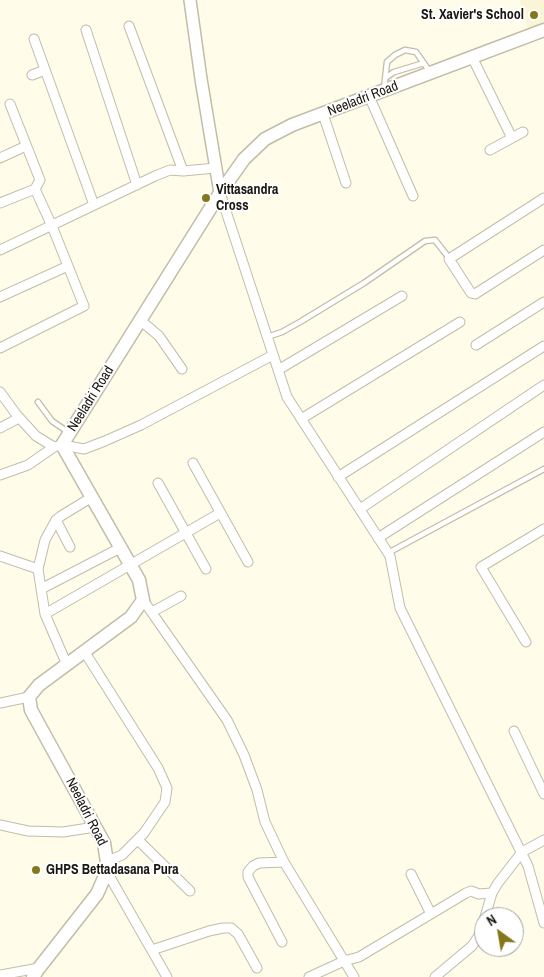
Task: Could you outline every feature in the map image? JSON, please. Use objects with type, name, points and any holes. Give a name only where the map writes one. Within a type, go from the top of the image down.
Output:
[{"type":"main road","name":"Neeladri Road","points":[[143,600],[139,580],[92,497],[58,446],[69,433],[220,193],[244,159],[265,139],[292,126],[369,96],[384,84],[427,68],[472,57],[544,30]]},
{"type":"main road","points":[[29,697],[39,685],[131,618],[143,600]]},
{"type":"main road","name":"Neeladri Road","points":[[29,697],[31,710],[104,843],[107,866]]},
{"type":"main road","points":[[36,972],[97,894],[107,866]]},
{"type":"street","points":[[190,0],[220,193],[287,397],[388,553],[400,608],[522,852],[528,866],[544,923]]},
{"type":"street","points":[[129,26],[183,171]]},
{"type":"street","points":[[86,30],[137,185]]},
{"type":"street","points":[[34,39],[94,206]]},
{"type":"street","points":[[472,57],[512,138]]},
{"type":"street","points":[[32,75],[45,70]]},
{"type":"street","points":[[369,96],[413,196]]},
{"type":"street","points":[[0,203],[35,189],[40,180],[10,104]]},
{"type":"street","points":[[323,114],[346,183]]},
{"type":"street","points":[[490,150],[523,132]]},
{"type":"street","points":[[0,158],[26,146]]},
{"type":"street","points":[[0,250],[170,170],[183,171],[216,168]]},
{"type":"street","points":[[0,348],[84,306],[35,189]]},
{"type":"street","points":[[544,198],[449,259],[471,293],[475,294],[544,250]]},
{"type":"street","points":[[0,297],[68,266]]},
{"type":"street","points":[[278,370],[402,296]]},
{"type":"street","points":[[476,345],[544,302]]},
{"type":"street","points":[[140,320],[159,336],[182,368]]},
{"type":"street","points":[[300,418],[460,322]]},
{"type":"street","points":[[338,477],[544,346]]},
{"type":"street","points":[[0,392],[19,418],[36,436],[58,446],[84,448],[141,425],[273,355]]},
{"type":"street","points":[[360,510],[544,385]]},
{"type":"street","points":[[0,428],[19,418]]},
{"type":"street","points":[[378,538],[544,432]]},
{"type":"street","points":[[0,475],[28,465],[58,446]]},
{"type":"street","points":[[193,463],[248,562]]},
{"type":"street","points":[[158,483],[206,569]]},
{"type":"street","points":[[67,665],[45,614],[38,568],[45,540],[56,520],[92,497]]},
{"type":"street","points":[[45,614],[220,513]]},
{"type":"street","points":[[56,520],[70,547]]},
{"type":"street","points":[[526,642],[481,567],[544,529]]},
{"type":"street","points":[[41,589],[120,548]]},
{"type":"street","points":[[0,556],[38,568]]},
{"type":"street","points":[[152,612],[181,596]]},
{"type":"street","points":[[143,600],[227,720],[244,755],[257,790],[265,822],[284,862],[354,977]]},
{"type":"street","points":[[84,651],[158,768],[167,788],[165,802],[154,820],[138,840],[107,866],[167,977]]},
{"type":"street","points":[[0,702],[29,697]]},
{"type":"street","points":[[514,731],[544,794]]},
{"type":"street","points":[[0,825],[28,831],[63,832],[95,827]]},
{"type":"street","points":[[138,840],[190,891]]},
{"type":"street","points":[[488,907],[492,893],[522,852],[544,840]]},
{"type":"street","points":[[282,942],[248,877],[248,872],[259,863],[284,862]]},
{"type":"street","points":[[411,874],[431,914]]},
{"type":"street","points":[[312,976],[344,961],[360,957],[471,891],[479,894],[492,893]]},
{"type":"street","points":[[152,950],[210,931],[231,928],[238,934],[257,968]]},
{"type":"street","points":[[435,977],[474,943]]},
{"type":"street","points":[[1,973],[36,972]]},
{"type":"lane","points":[[384,84],[387,62],[405,50],[416,52],[427,68]]},
{"type":"lane","points":[[267,337],[282,332],[300,322],[364,283],[425,242],[435,240],[449,259]]},
{"type":"lane","points":[[38,402],[52,421],[69,433]]},
{"type":"lane","points":[[388,553],[544,469]]},
{"type":"shaded area","name":"St. Xavier's School","points":[[520,0],[544,0],[544,30],[530,35]]},
{"type":"place","name":"St. Xavier's School","points":[[534,15]]},
{"type":"place","name":"Vittasandra Cross","points":[[206,198]]},
{"type":"place","name":"GHPS Bettadasana Pura","points":[[36,870]]}]
